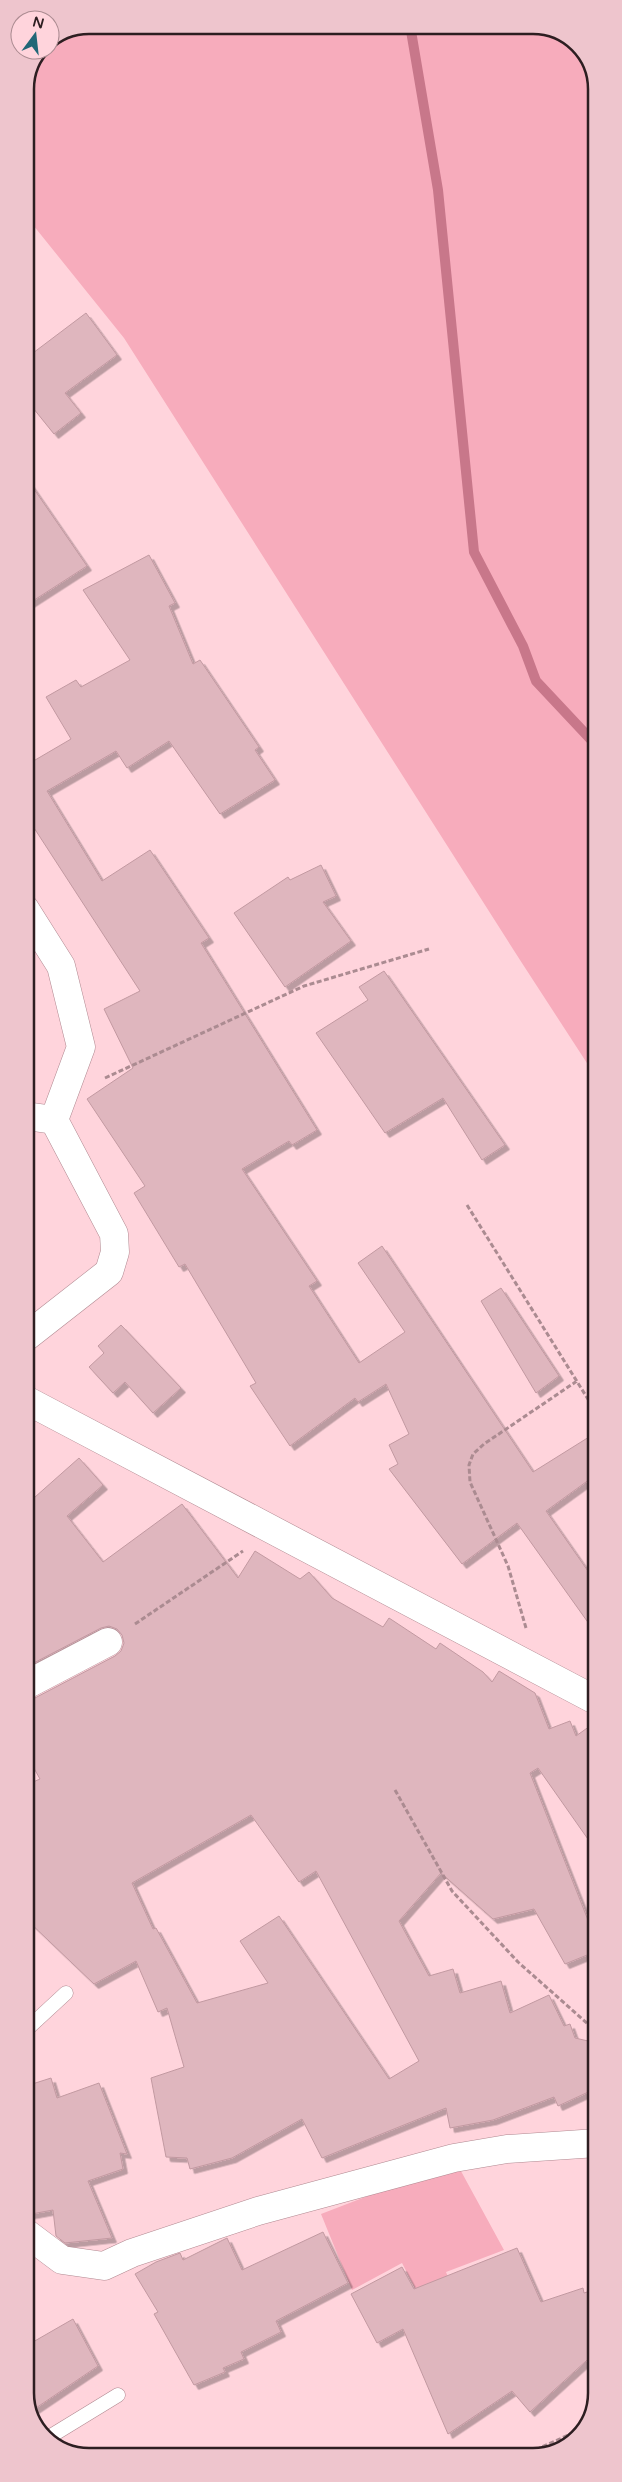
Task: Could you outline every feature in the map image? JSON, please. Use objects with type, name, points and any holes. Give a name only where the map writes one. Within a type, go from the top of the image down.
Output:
[{"type":"street","points":[[34,923],[61,966],[81,1047],[59,1108],[114,1234],[115,1252],[109,1272],[34,1331]]},
{"type":"street","points":[[34,1114],[59,1108]]},
{"type":"street","points":[[34,1404],[538,1672],[588,1697]]},
{"type":"street","points":[[34,1681],[108,1642]]},
{"type":"street","points":[[34,2239],[62,2260],[104,2266],[132,2253],[258,2211],[454,2158],[507,2149],[588,2144]]},
{"type":"lane","points":[[34,2023],[66,1993]]},
{"type":"lane","points":[[54,2435],[118,2395]]},
{"type":"path","points":[[59,1108],[304,986],[429,949]]},
{"type":"path","points":[[467,1205],[588,1399]]},
{"type":"path","points":[[538,1672],[508,1566],[470,1482],[469,1465],[473,1454],[484,1444],[577,1381]]},
{"type":"path","points":[[108,1642],[273,1531]]},
{"type":"path","points":[[395,1790],[452,1891],[518,1962],[588,2024]]},
{"type":"path","points":[[541,2447],[569,2435]]},
{"type":"shaded area","points":[[89,34],[536,34],[554,38],[564,43],[581,61],[587,78],[588,89],[588,1065],[124,338],[34,226],[35,78],[42,60],[60,60],[60,42],[68,38]]},
{"type":"shaded area","points":[[456,2162],[504,2250],[446,2272],[464,2318],[433,2323],[402,2263],[352,2290],[321,2214]]},
{"type":"building","points":[[86,313],[117,355],[65,393],[81,413],[54,434],[34,409],[34,352]]},
{"type":"building","points":[[34,489],[87,566],[34,600]]},
{"type":"building","points":[[149,555],[175,603],[169,606],[193,664],[200,660],[259,747],[255,750],[275,780],[220,814],[169,741],[127,768],[116,751],[47,791],[102,881],[150,850],[209,938],[201,943],[317,1130],[292,1145],[289,1141],[242,1169],[317,1281],[309,1286],[359,1363],[405,1332],[358,1263],[382,1246],[533,1472],[588,1438],[588,1481],[546,1511],[588,1571],[588,1622],[517,1523],[462,1564],[389,1469],[398,1464],[389,1445],[409,1434],[386,1384],[358,1402],[355,1398],[290,1446],[250,1386],[256,1383],[185,1264],[179,1267],[134,1193],[145,1186],[87,1099],[133,1068],[104,1009],[140,991],[34,828],[34,761],[71,739],[46,697],[76,680],[81,687],[130,660],[83,590]]},
{"type":"building","points":[[321,865],[336,896],[323,902],[351,941],[285,987],[234,913],[288,877],[290,880]]},
{"type":"building","points":[[384,971],[505,1145],[482,1160],[443,1098],[385,1133],[316,1033],[368,1000],[359,987]]},
{"type":"building","points":[[501,1288],[559,1376],[536,1393],[481,1301]]},
{"type":"building","points":[[121,1325],[181,1388],[153,1413],[125,1382],[113,1393],[89,1367],[104,1353],[98,1346]]},
{"type":"building","points":[[79,1458],[103,1485],[67,1516],[103,1562],[182,1504],[238,1578],[255,1551],[300,1579],[309,1572],[332,1598],[383,1627],[389,1618],[436,1649],[440,1643],[483,1672],[492,1682],[499,1671],[535,1693],[549,1729],[570,1721],[576,1736],[588,1727],[588,1839],[538,1768],[530,1773],[588,1920],[588,1955],[565,1964],[534,1909],[493,1919],[441,1873],[399,1921],[429,1976],[453,1969],[460,1993],[501,1981],[510,2013],[549,1995],[564,2026],[570,2024],[575,2038],[588,2041],[588,2092],[558,2106],[554,2097],[493,2120],[450,2128],[446,2108],[322,2158],[302,2119],[232,2158],[190,2169],[187,2158],[166,2157],[151,2078],[184,2067],[167,2008],[158,2012],[136,1961],[94,1984],[34,1927],[34,1782],[40,1779],[34,1768],[34,1698],[115,1656],[121,1651],[124,1643],[122,1635],[117,1629],[109,1626],[101,1628],[34,1663],[34,1498]],"holes":[[[251,1815],[299,1882],[316,1871],[419,2061],[389,2079],[279,1916],[240,1941],[268,1983],[197,2003],[156,1928],[153,1929],[132,1883]]]},
{"type":"building","points":[[51,2078],[57,2098],[99,2083],[127,2154],[120,2153],[123,2169],[88,2181],[112,2238],[65,2243],[56,2236],[53,2210],[34,2214],[34,2083]]},
{"type":"building","points":[[323,2232],[348,2283],[276,2321],[281,2332],[241,2352],[244,2359],[223,2368],[225,2372],[194,2385],[154,2314],[158,2312],[135,2274],[156,2262],[180,2253],[183,2260],[227,2238],[242,2270]]},
{"type":"building","points":[[517,2248],[541,2302],[583,2288],[584,2293],[588,2292],[588,2359],[530,2412],[512,2391],[448,2434],[403,2329],[377,2343],[351,2294],[402,2267],[414,2289]]},
{"type":"building","points":[[73,2319],[98,2366],[36,2408],[34,2393],[34,2341]]},
{"type":"waterway","points":[[412,34],[438,190],[474,552],[523,646],[536,681],[588,736]]}]
